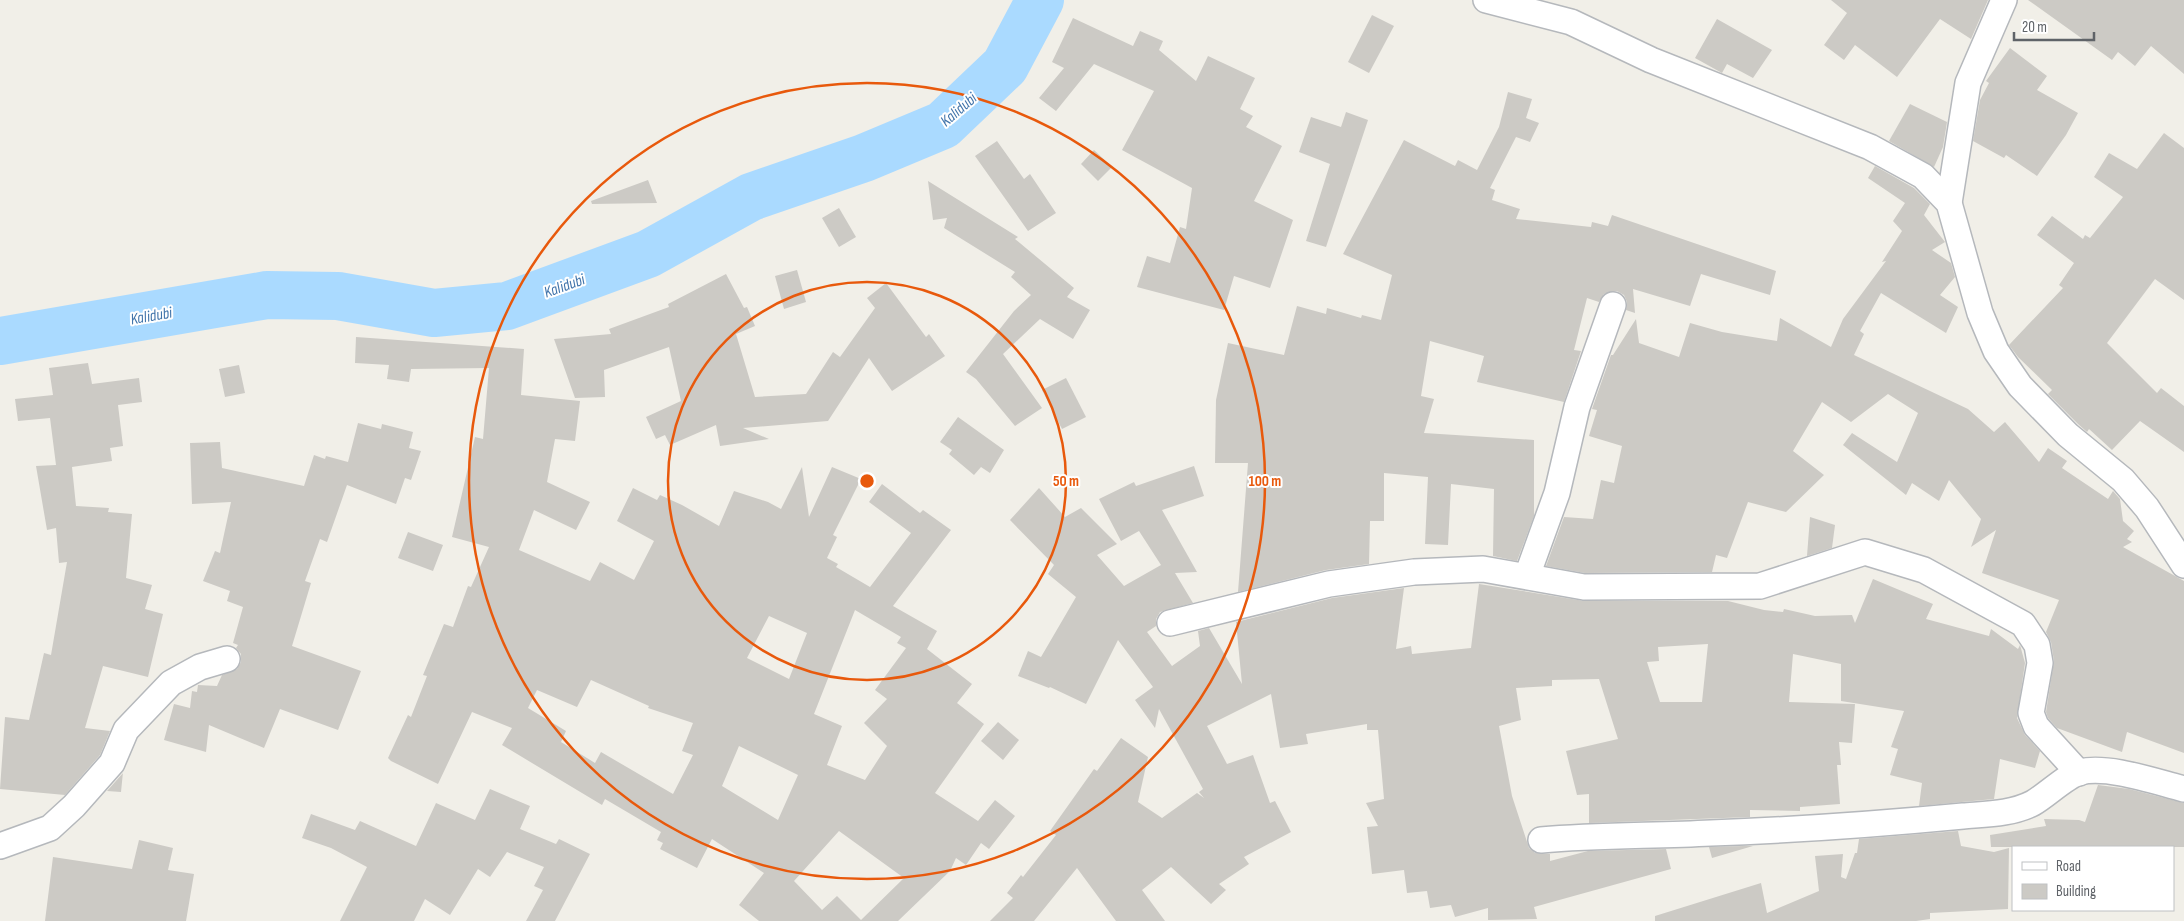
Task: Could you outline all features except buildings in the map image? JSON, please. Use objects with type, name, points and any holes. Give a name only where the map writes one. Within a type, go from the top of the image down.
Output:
[{"type":"street","points":[[1486,0],[1571,22],[1651,60],[1870,147],[1923,176],[1949,203]]},
{"type":"street","points":[[2004,0],[1968,83],[1949,203],[1980,313],[1996,351],[2020,386],[2068,435],[2123,480],[2147,508],[2184,566]]},
{"type":"street","points":[[1528,576],[1557,493],[1577,407],[1613,305]]},
{"type":"street","points":[[1170,623],[1329,584],[1405,573],[1483,569],[1584,587],[1760,586],[1865,552],[1924,570],[2022,624],[2037,645],[2040,663],[2031,713],[2033,720],[2036,726],[2079,773]]},
{"type":"street","points":[[0,846],[50,828],[74,806],[112,763],[126,730],[143,710],[171,683],[200,667],[227,659]]},
{"type":"street","points":[[1541,840],[1589,836],[1710,834],[1796,829],[2016,810],[2032,803],[2079,773],[2092,771],[2116,773],[2184,789]]},
{"type":"waterway","name":"Kalidubi","points":[[0,341],[267,295],[338,296],[434,313],[507,306],[648,254],[751,197],[864,158],[943,125],[1005,66],[1040,0]]}]
